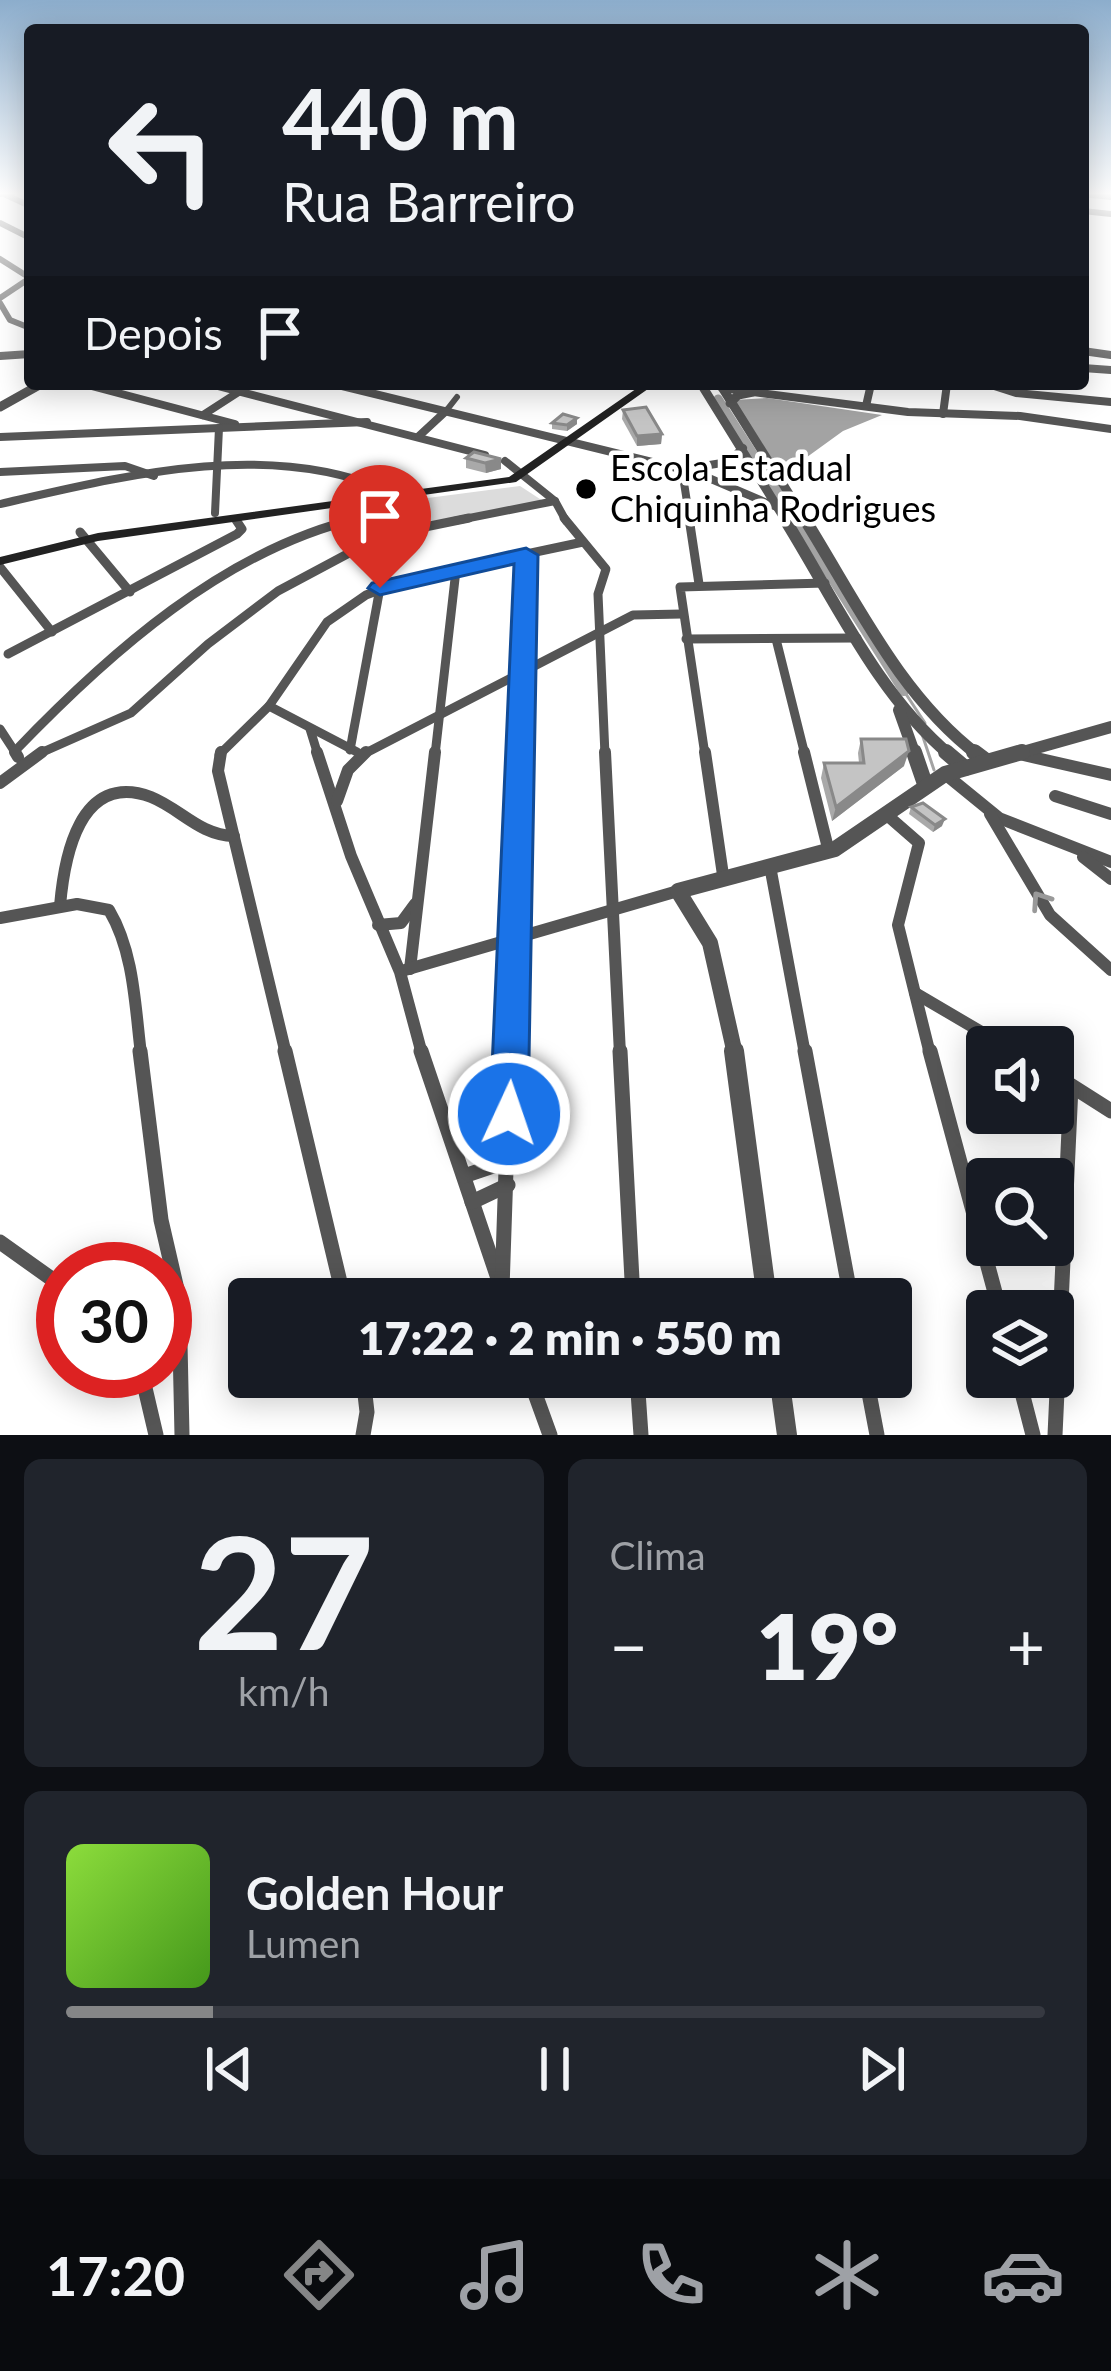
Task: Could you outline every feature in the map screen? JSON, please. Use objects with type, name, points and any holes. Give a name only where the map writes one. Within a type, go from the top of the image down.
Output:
[{"type":"main road","points":[[562,442],[629,390]]},
{"type":"main road","points":[[0,564],[83,536],[388,500],[521,467],[641,390]]},
{"type":"main road","points":[[0,552],[215,513],[388,500]]},
{"type":"street","points":[[24,283],[0,301],[17,325],[24,327]]},
{"type":"street","points":[[17,325],[24,320]]},
{"type":"street","points":[[0,407],[30,390]]},
{"type":"street","points":[[107,390],[250,428]]},
{"type":"street","points":[[232,390],[367,422],[521,467],[555,501],[606,569],[598,594],[599,632],[632,1278]]},
{"type":"street","points":[[203,415],[242,390]]},
{"type":"street","points":[[359,390],[722,481],[779,508]]},
{"type":"street","points":[[786,395],[788,390]]},
{"type":"street","points":[[866,406],[870,390]]},
{"type":"street","points":[[943,413],[946,390]]},
{"type":"street","points":[[1007,390],[1111,402]]},
{"type":"street","points":[[718,391],[768,393]]},
{"type":"street","points":[[718,391],[1020,416],[1111,429]]},
{"type":"street","points":[[718,391],[742,448],[893,694],[921,730],[965,767]]},
{"type":"street","points":[[718,391],[916,697],[941,727],[986,761]]},
{"type":"street","points":[[419,436],[457,397]]},
{"type":"street","points":[[0,437],[367,422]]},
{"type":"street","points":[[215,513],[219,428]]},
{"type":"street","points":[[682,470],[722,464],[742,448]]},
{"type":"street","points":[[0,472],[125,466],[157,477]]},
{"type":"street","points":[[0,504],[217,470],[320,467],[356,476],[388,500]]},
{"type":"street","points":[[682,470],[699,584]]},
{"type":"street","points":[[381,536],[388,500]]},
{"type":"street","points":[[0,783],[18,756],[92,677],[251,559],[388,500]]},
{"type":"street","points":[[18,756],[128,715],[184,664],[330,559],[381,536],[555,501]]},
{"type":"street","points":[[8,654],[237,534],[242,530],[236,520]]},
{"type":"street","points":[[83,536],[130,592]]},
{"type":"street","points":[[339,1278],[217,762],[226,745],[269,706],[327,622],[380,588],[583,542]]},
{"type":"street","points":[[505,1278],[526,555]]},
{"type":"street","points":[[0,564],[52,632]]},
{"type":"street","points":[[405,970],[419,895],[456,569]]},
{"type":"street","points":[[723,875],[680,587],[825,584]]},
{"type":"street","points":[[336,804],[357,751],[380,588]]},
{"type":"street","points":[[269,706],[357,751],[635,614],[682,614]]},
{"type":"street","points":[[776,638],[829,852]]},
{"type":"street","points":[[686,639],[857,638]]},
{"type":"street","points":[[893,694],[925,784]]},
{"type":"street","points":[[405,970],[614,914],[723,875],[829,852],[945,774],[1111,727]]},
{"type":"street","points":[[0,729],[18,756]]},
{"type":"street","points":[[310,729],[378,925],[405,970],[419,1046],[498,1278]]},
{"type":"street","points":[[1016,753],[1111,775]]},
{"type":"street","points":[[945,774],[962,794],[990,814],[1111,862]]},
{"type":"street","points":[[60,906],[67,836],[80,816],[106,800],[146,795],[206,833],[234,836]]},
{"type":"street","points":[[1054,796],[1111,814]]},
{"type":"street","points":[[990,814],[1050,915],[1111,970]]},
{"type":"street","points":[[888,816],[916,838],[921,850],[896,923],[994,1290]]},
{"type":"street","points":[[1072,847],[1111,879]]},
{"type":"street","points":[[770,866],[847,1278]]},
{"type":"street","points":[[678,891],[710,943],[721,980],[741,1089],[764,1278]]},
{"type":"street","points":[[378,925],[401,923],[419,895]]},
{"type":"street","points":[[0,919],[60,906],[99,906],[109,910],[121,929],[142,1044],[166,1242]]},
{"type":"street","points":[[915,993],[971,1026]]},
{"type":"street","points":[[1074,1088],[1111,1111]]},
{"type":"street","points":[[1054,1435],[1069,1134]]},
{"type":"street","points":[[464,1176],[508,1161]]},
{"type":"street","points":[[472,1202],[508,1185]]},
{"type":"street","points":[[0,1242],[36,1268]]},
{"type":"street","points":[[147,1398],[156,1435]]},
{"type":"street","points":[[181,1398],[182,1435]]},
{"type":"street","points":[[363,1435],[365,1398]]},
{"type":"street","points":[[537,1398],[550,1435]]},
{"type":"street","points":[[638,1398],[640,1435]]},
{"type":"street","points":[[782,1398],[787,1435]]},
{"type":"street","points":[[870,1398],[877,1435]]},
{"type":"street","points":[[1023,1398],[1033,1435]]},
{"type":"shaded area","points":[[767,398],[882,415],[843,431],[796,465],[777,467],[734,400]]},
{"type":"shaded area","points":[[520,486],[543,501],[390,532],[397,502]]},
{"type":"building","points":[[646,407],[662,434],[637,436],[623,410]]},
{"type":"building","points":[[563,414],[577,418],[567,425],[552,423]]},
{"type":"building","points":[[474,452],[501,459],[485,463],[466,458]]},
{"type":"building","points":[[861,739],[906,739],[909,751],[836,807],[824,763],[864,763]]},
{"type":"building","points":[[923,803],[945,819],[935,825],[911,807]]},
{"type":"waterway","points":[[718,399],[796,521]]},
{"type":"waterway","points":[[794,518],[904,691]]},
{"type":"waterway","points":[[904,691],[925,723]]},
{"type":"waterway","points":[[922,734],[934,770]]},
{"type":"place","name":"Escola Estadual Chiquinha Rodrigues","points":[[586,489]]},
{"type":"route","points":[[380,588],[526,555],[509,1114]]}]
